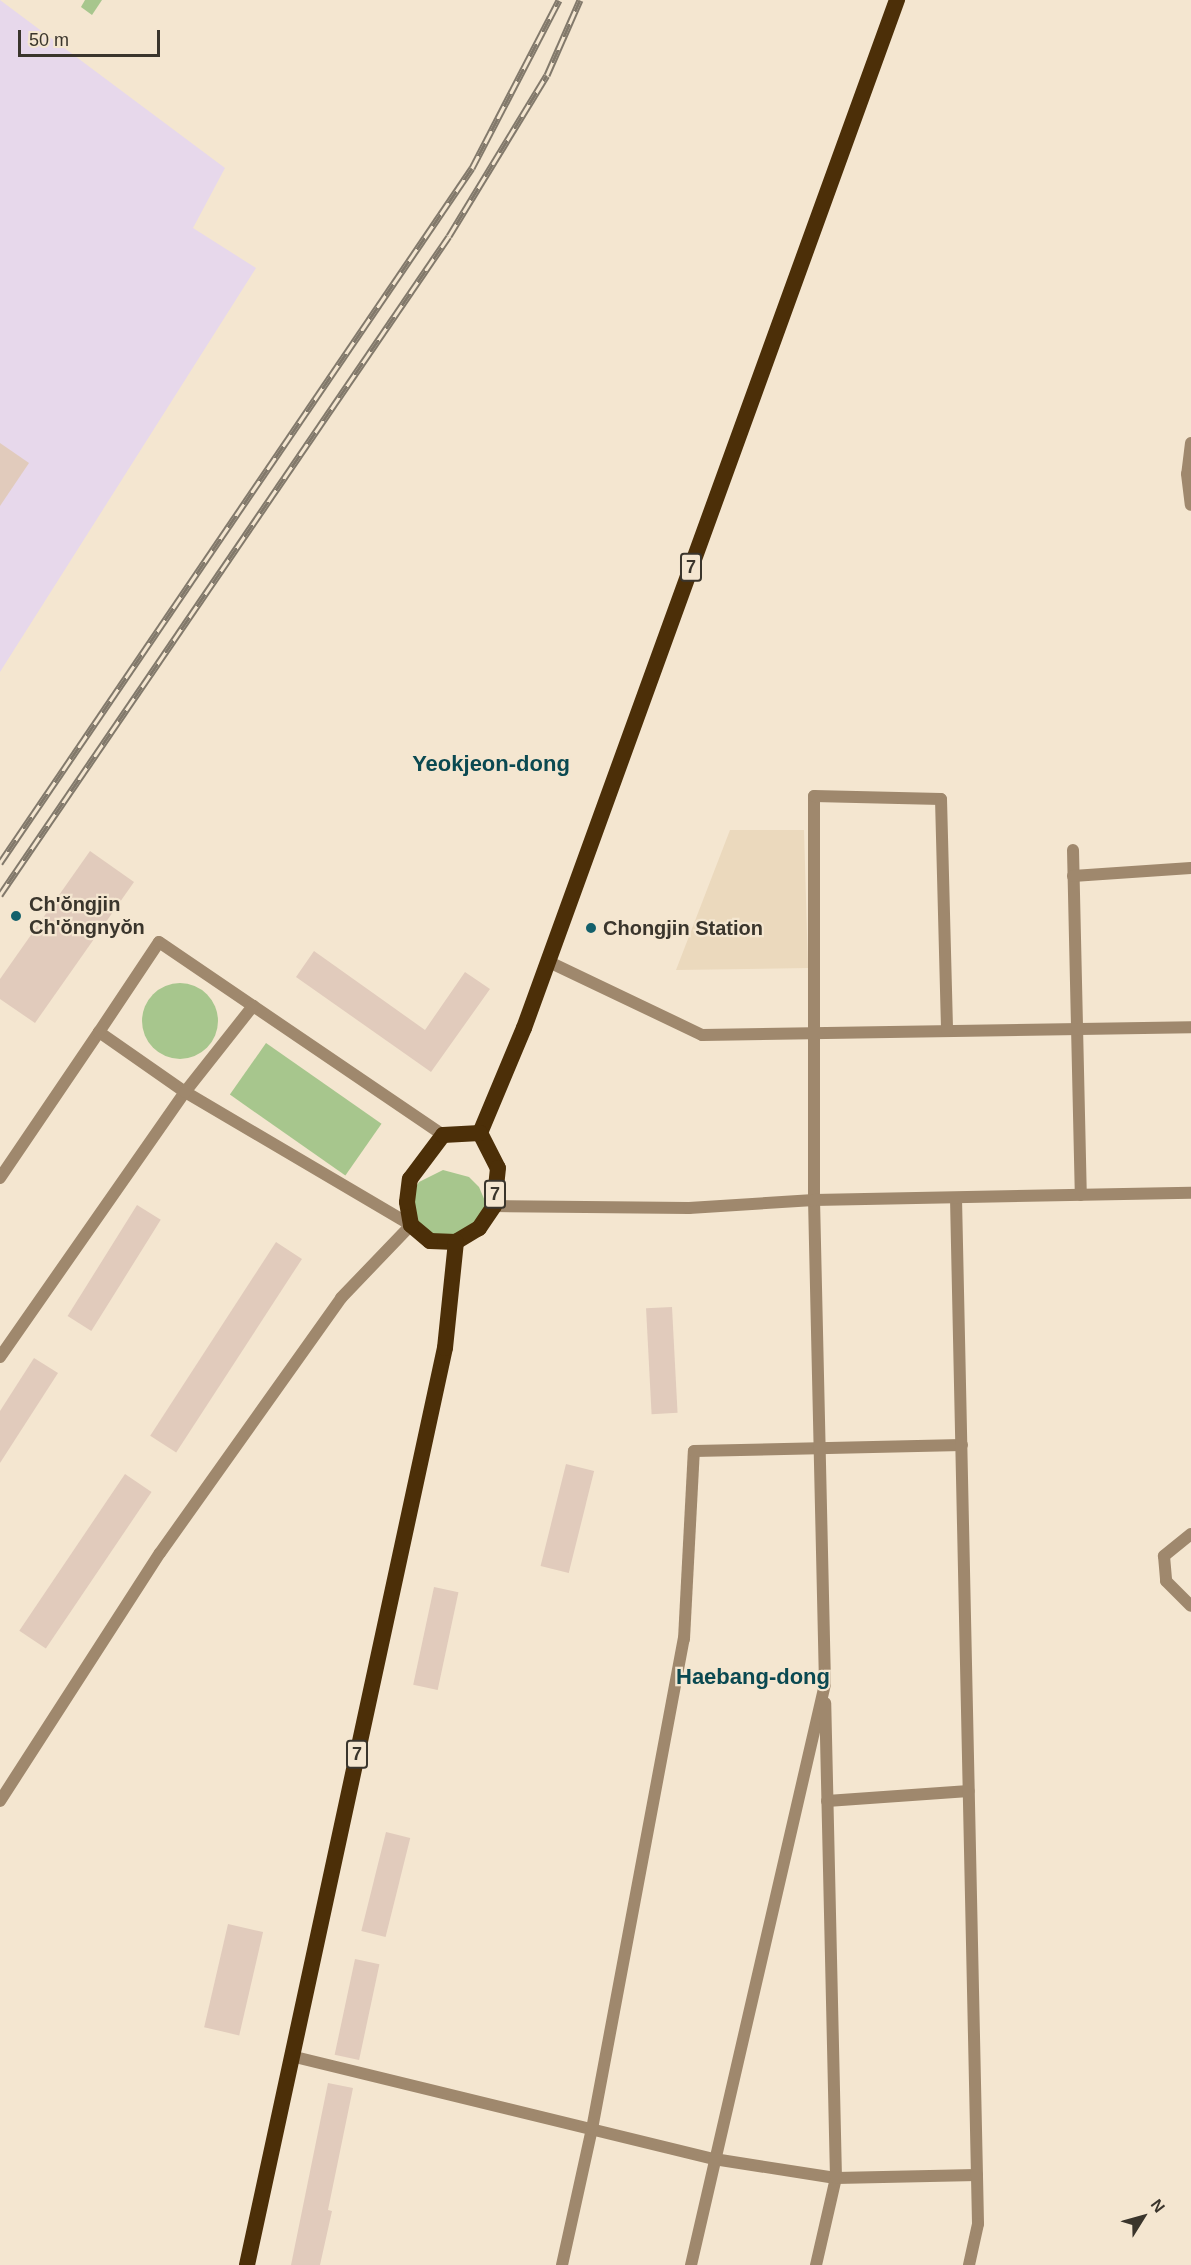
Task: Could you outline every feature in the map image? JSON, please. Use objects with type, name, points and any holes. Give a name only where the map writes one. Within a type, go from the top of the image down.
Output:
[{"type":"highway","name":"7","points":[[247,2265],[445,1348],[456,1242],[479,1228],[494,1206],[498,1168],[480,1133],[547,961],[897,0]]},
{"type":"highway","points":[[456,1242],[430,1240],[411,1225],[407,1202],[410,1179],[443,1135],[480,1133]]},
{"type":"street","points":[[1191,443],[1187,474],[1191,505]]},
{"type":"street","points":[[816,2265],[836,2178],[814,1200],[814,796],[941,799],[947,1031]]},
{"type":"street","points":[[1073,850],[1081,1195]]},
{"type":"street","points":[[1073,876],[1191,868]]},
{"type":"street","points":[[0,1178],[159,942],[443,1135]]},
{"type":"street","points":[[547,961],[702,1035],[1191,1027]]},
{"type":"street","points":[[0,1358],[185,1092],[253,1006]]},
{"type":"street","points":[[0,1802],[160,1553],[334,1308],[411,1225],[185,1092],[99,1032]]},
{"type":"street","points":[[494,1206],[689,1208],[814,1200],[1191,1193]]},
{"type":"street","points":[[957,1198],[978,2224],[969,2265]]},
{"type":"street","points":[[562,2265],[592,2129],[684,1639],[694,1451],[962,1445]]},
{"type":"street","points":[[1191,1534],[1164,1556],[1166,1581],[1191,1606]]},
{"type":"street","points":[[692,2265],[714,2159],[825,1684]]},
{"type":"street","points":[[827,1801],[969,1791]]},
{"type":"street","points":[[291,2056],[714,2159],[836,2178],[977,2175]]},
{"type":"shaded area","points":[[0,0],[225,168],[193,228],[256,268],[0,672]]},
{"type":"shaded area","points":[[730,830],[804,830],[808,968],[676,970]]},
{"type":"green space","points":[[85,0],[102,0],[92,15],[81,7]]},
{"type":"green space","points":[[173,983],[187,983],[201,989],[212,1000],[218,1014],[215,1036],[207,1048],[187,1059],[173,1059],[159,1053],[148,1042],[142,1028],[142,1014],[148,1000],[159,989]]},
{"type":"green space","points":[[266,1043],[382,1124],[345,1175],[230,1095]]},
{"type":"green space","points":[[443,1170],[469,1177],[479,1187],[485,1201],[485,1216],[479,1230],[424,1240],[410,1196],[419,1182]]},
{"type":"building","points":[[0,443],[29,463],[0,506]]},
{"type":"building","points":[[90,851],[134,882],[35,1023],[0,999],[0,979]]},
{"type":"building","points":[[314,951],[425,1030],[465,972],[490,989],[431,1072],[296,977]]},
{"type":"building","points":[[137,1205],[161,1220],[91,1331],[68,1316]]},
{"type":"building","points":[[276,1242],[302,1259],[176,1453],[150,1436]]},
{"type":"building","points":[[672,1307],[678,1413],[652,1414],[646,1308]]},
{"type":"building","points":[[34,1358],[58,1373],[0,1463],[0,1411]]},
{"type":"building","points":[[566,1464],[594,1471],[569,1573],[541,1566]]},
{"type":"building","points":[[125,1474],[152,1492],[46,1649],[19,1631]]},
{"type":"building","points":[[434,1587],[458,1592],[438,1690],[413,1685]]},
{"type":"building","points":[[386,1832],[410,1838],[386,1937],[361,1931]]},
{"type":"building","points":[[228,1924],[263,1932],[239,2035],[204,2027]]},
{"type":"building","points":[[355,1959],[379,1964],[359,2060],[335,2055]]},
{"type":"building","points":[[328,2083],[353,2088],[328,2210],[332,2211],[320,2265],[291,2265]]},
{"type":"railway","points":[[0,863],[472,168],[559,0]]},
{"type":"railway","points":[[0,895],[449,236],[547,75],[580,0]]},
{"type":"place","name":"Ch'ŏngjin Ch'ŏngnyŏn","points":[[16,916]]},
{"type":"place","name":"Chongjin Station","points":[[591,928]]},
{"type":"district","name":"Yeokjeon-dong","points":[[491,764]]},
{"type":"district","name":"Haebang-dong","points":[[753,1677]]}]
